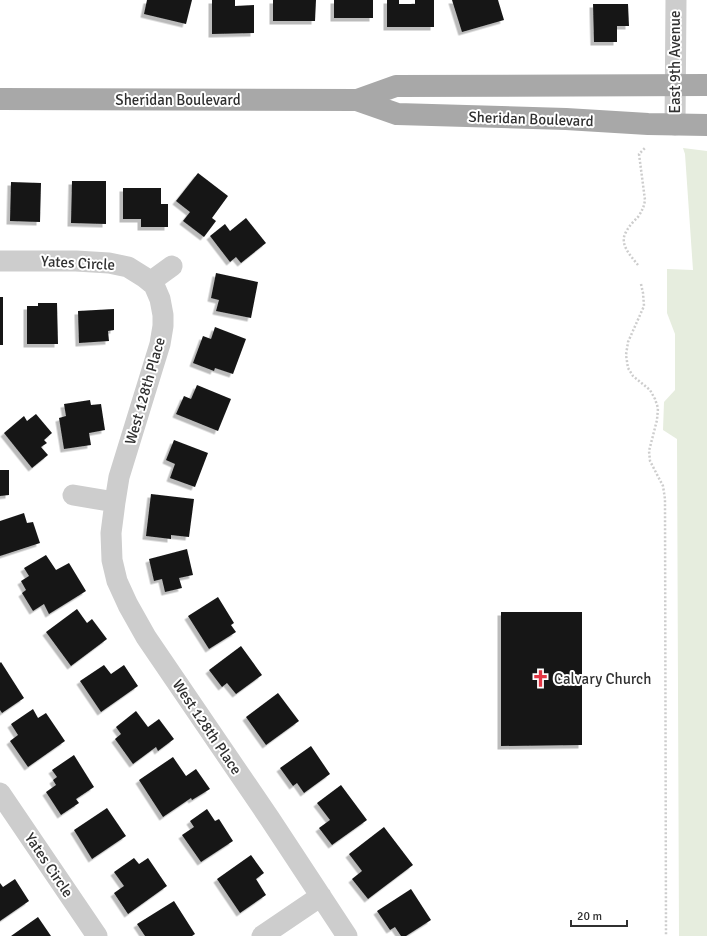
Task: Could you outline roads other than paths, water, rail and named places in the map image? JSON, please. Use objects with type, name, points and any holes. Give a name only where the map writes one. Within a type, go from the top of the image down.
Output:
[{"type":"main road","name":"Sheridan Boulevard","points":[[356,100],[396,86],[707,85]]},
{"type":"main road","name":"Sheridan Boulevard","points":[[0,99],[356,100],[397,114],[707,125]]},
{"type":"street","name":"East 9th Avenue","points":[[675,125],[676,0]]},
{"type":"street","name":"Yates Circle","points":[[0,261],[76,261],[109,263],[128,267],[144,276],[150,282]]},
{"type":"street","points":[[150,282],[172,266]]},
{"type":"street","name":"West 128th Place","points":[[150,282],[154,285],[160,299],[163,314],[163,326],[160,344],[120,477],[115,502],[110,533],[112,560],[117,581],[128,605],[146,637],[270,819],[347,936]]},
{"type":"street","points":[[73,495],[115,502]]},
{"type":"street","name":"Yates Circle","points":[[0,793],[97,936]]},
{"type":"street","points":[[262,936],[321,896]]},
{"type":"place","name":"Calvary Church","points":[[541,679]]}]
